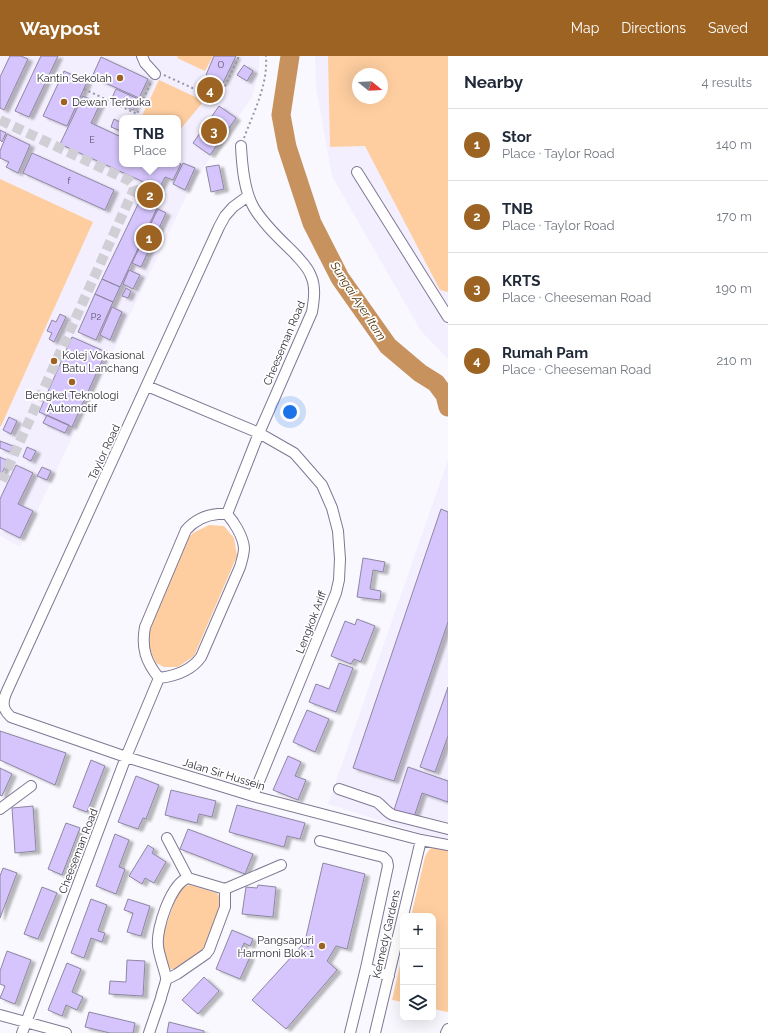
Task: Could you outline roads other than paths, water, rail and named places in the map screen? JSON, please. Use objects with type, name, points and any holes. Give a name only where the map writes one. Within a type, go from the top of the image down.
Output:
[{"type":"street","points":[[142,56],[145,63],[156,74]]},
{"type":"street","name":"Cheeseman Road","points":[[227,514],[258,433],[312,312],[314,300],[312,276],[306,266],[262,220],[248,196],[242,163],[241,146]]},
{"type":"street","points":[[357,172],[448,317]]},
{"type":"street","name":"Taylor Road","points":[[3,704],[7,691],[148,386],[219,227],[233,207],[248,196]]},
{"type":"street","name":"Lengkok Ariff","points":[[148,386],[258,433],[294,453],[322,485],[332,508],[338,531],[340,559],[336,593],[253,796]]},
{"type":"street","points":[[227,514],[241,537],[244,547],[244,555],[240,566],[201,657],[197,663],[183,673],[159,678],[149,664],[143,646],[145,627],[186,530],[196,521],[210,515],[227,514]]},
{"type":"street","name":"Cheeseman Road","points":[[22,1033],[126,757],[159,678]]},
{"type":"street","name":"Jalan Sir Hussein","points":[[3,704],[5,710],[11,716],[126,757],[253,796],[421,840],[448,845]]},
{"type":"street","points":[[0,809],[31,786]]},
{"type":"street","points":[[339,789],[376,802],[381,805],[386,812],[393,815],[448,829]]},
{"type":"street","points":[[167,838],[188,878],[225,889],[281,865]]},
{"type":"street","name":"Kennedy Gardens","points":[[375,1033],[421,840]]},
{"type":"street","points":[[320,841],[383,857],[388,863],[366,968],[350,1033]]},
{"type":"street","points":[[149,1033],[167,979],[159,954],[157,938],[159,929],[170,897],[177,886],[188,878]]},
{"type":"street","points":[[167,979],[206,954],[209,950],[225,907],[225,889]]},
{"type":"street","points":[[366,968],[389,976]]},
{"type":"street","points":[[0,1014],[66,1033]]},
{"type":"street","points":[[446,1033],[448,1029]]},
{"type":"waterway","name":"Sungai Ayer Itam","points":[[290,56],[281,115],[287,147],[312,223],[340,278],[388,346],[420,373],[436,383],[445,395],[448,407]]},
{"type":"tunnel","points":[[0,120],[130,181],[134,189],[2,481]]},
{"type":"place","name":"Kantin Sekolah","points":[[120,78]]},
{"type":"place","name":"Rumah Pam","points":[[210,90]]},
{"type":"place","name":"Dewan Terbuka","points":[[64,102]]},
{"type":"place","name":"KRTS","points":[[214,131]]},
{"type":"place","name":"TNB","points":[[150,195]]},
{"type":"place","name":"Stor","points":[[149,238]]},
{"type":"place","name":"Kolej Vokasional Batu Lanchang","points":[[54,361]]},
{"type":"place","name":"Bengkel Teknologi Automotif","points":[[72,382]]},
{"type":"place","name":"Pangsapuri Harmoni Blok 1","points":[[322,946]]}]
